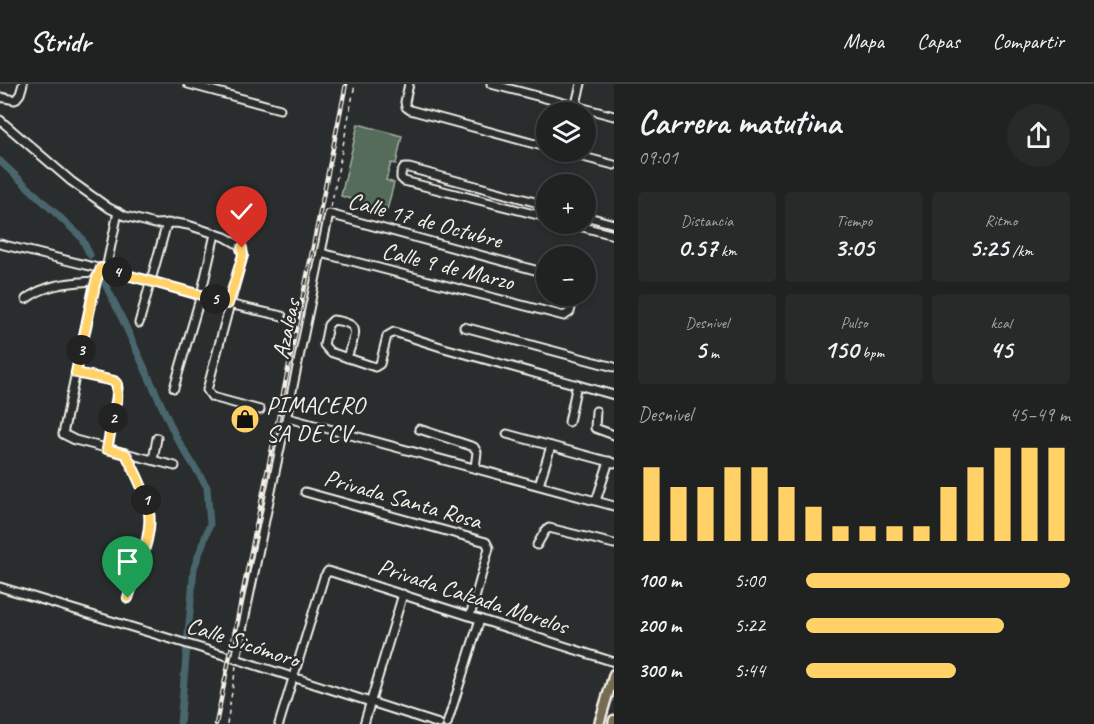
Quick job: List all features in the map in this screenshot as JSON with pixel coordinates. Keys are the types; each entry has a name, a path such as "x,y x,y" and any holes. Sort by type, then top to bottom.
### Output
{"main road":[{"path":"599,724 614,674"}],"street":[{"path":"0,97 13,100 17,98 23,84"},
{"path":"188,84 280,109"},
{"path":"409,84 405,106 410,110 536,144"},
{"path":"491,84 551,102"},
{"path":"577,102 581,84"},
{"path":"596,113 614,116"},
{"path":"0,120 72,181 118,213 143,222 188,225 234,241 242,248 243,255 207,386 208,394 212,397 260,410"},
{"path":"596,160 614,165"},
{"path":"536,202 409,168 403,168 401,173 404,181 536,214"},
{"path":"518,209 521,198"},
{"path":"118,213 103,269 96,281 63,434 68,438 107,449 175,465"},
{"name":"Azaleas","path":"237,659 329,214"},
{"name":"Calle 17 de Octubre","path":"329,214 536,270"},
{"path":"596,219 614,224"},
{"path":"139,323 167,223"},
{"path":"596,230 614,235"},
{"path":"174,388 201,295 215,234"},
{"path":"0,244 282,316"},
{"name":"Calle 9 de Marzo","path":"321,253 564,316 570,312 572,306"},
{"path":"26,299 45,288 61,283 96,281"},
{"path":"347,358 355,332 354,327 342,321 331,321 324,345 330,352 347,358 377,367 380,364 387,336 394,332 614,395"},
{"path":"464,327 614,368"},
{"path":"76,373 114,381 118,388 107,449"},
{"path":"569,422 577,384"},
{"path":"596,411 595,428 614,435"},
{"path":"288,418 614,506"},
{"path":"419,429 474,447 477,452 475,468"},
{"path":"507,434 611,462 596,501"},
{"path":"153,460 157,438"},
{"path":"539,486 551,446"},
{"path":"126,454 144,494 150,518 146,542 128,598"},
{"name":"Privada Santa Rosa","path":"305,492 486,542 489,548 470,616"},
{"path":"537,545 549,528 614,544"},
{"name":"Privada Calzada Morelos","path":"294,679 324,577 326,572 331,571 614,662"},
{"name":"Calle Sicómoro","path":"0,587 237,659 439,724"},
{"path":"364,724 403,594"},
{"path":"447,724 480,619"},
{"path":"279,724 294,679"}],"path":[{"path":"329,214 355,84"},
{"path":"227,724 237,659"}],"green space":[{"path":"358,124 402,136 396,164 391,163 386,180 394,183 387,210 341,196"}],"waterway":[{"path":"0,161 81,237 90,255"},
{"path":"102,278 176,437 207,487 210,524 194,568 180,724"}],"railway":[{"path":"216,724 346,84"}],"place":[{"name":"PIMACERO SA DE CV","path":"245,419"}],"route":[{"path":"128,598 146,542 150,518 148,504 126,454 107,449 117,399 117,384 114,381 76,373 96,281 101,268 228,304 243,255 242,248"}]}
